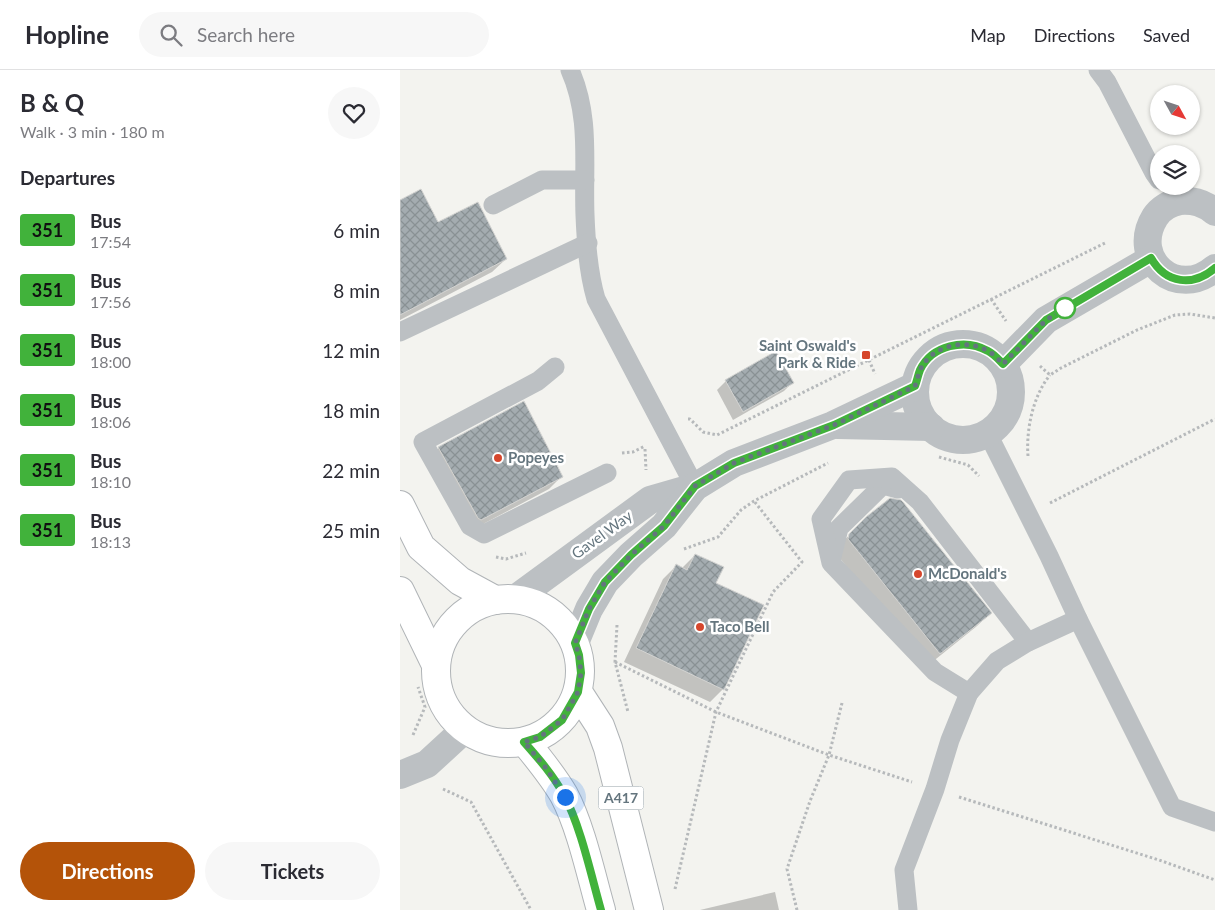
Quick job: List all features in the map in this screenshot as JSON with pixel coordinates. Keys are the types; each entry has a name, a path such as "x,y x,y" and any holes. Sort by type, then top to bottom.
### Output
{"main road":[{"path":"400,505 421,547 460,581 505,599 530,602 554,615 575,643 579,655 581,673 578,692 562,720 540,737 524,742 501,744 475,736 464,730 446,711 436,686 435,664 442,641 458,618 472,607 505,599"},
{"path":"400,591 435,664"},
{"name":"A417","path":"578,692 600,726 608,748 649,910"},
{"path":"524,742 546,768 565,797 575,819 601,910"}],"street":[{"path":"1168,195 1149,226 1146,240 1151,258 1156,266 1166,275 1180,280 1194,280 1212,275"},
{"path":"1172,195 1202,203 1215,212"},
{"path":"1012,355 990,352 975,345 958,344 942,349 932,356 921,369 915,386 916,403 925,421 937,433 953,439 972,440 988,434 999,425 1008,411 1012,395 1010,378 1012,355 1046,320 1151,258"},
{"path":"575,643 589,609 605,582 631,555 664,526 695,486 734,463 834,425 915,386"},
{"path":"834,425 931,427"},
{"name":"Gavel Way","path":"505,599 650,500 695,486"},
{"path":"400,776 427,764 464,730"}],"lane":[{"path":"570,70 576,84 583,112 586,146 585,215 590,280 596,299 695,486"},
{"path":"1098,70 1107,82 1150,165"},
{"path":"493,205 542,180 586,180"},
{"path":"400,332 588,243"},
{"path":"555,367 538,381 424,442 470,526 484,534 607,473"},
{"path":"988,434 1172,807 1215,822"},
{"path":"968,693 935,672 831,563 821,519 848,480 892,477 920,502 1028,642"},
{"path":"831,563 839,528 882,485 907,491"},
{"path":"908,910 904,870 935,789 950,740 968,693 997,661 1028,642 1078,619"}],"path":[{"path":"645,476 645,446 690,419 703,432 717,435 1104,243"},
{"path":"991,299 1012,355 1050,375"},
{"path":"1028,458 1027,441 1038,392 1050,375 1157,321 1175,315 1190,314 1215,318"},
{"path":"1027,514 1215,419"},
{"path":"672,881 674,891 716,712 773,592 802,562 754,501"},
{"path":"620,617 616,626 614,662 630,719"},
{"path":"417,683 425,707 412,738 440,787 471,802 531,910"},
{"path":"797,910 786,869 810,801 829,755 842,703"}],"building":[{"path":"421,189 438,222 478,202 507,259 400,315 400,200"},
{"path":"776,351 794,383 743,412 725,380"},
{"name":"Popeyes","path":"524,401 563,477 481,520 478,518 438,447"},
{"name":"McDonald's","path":"890,498 903,502 992,613 940,654 848,539 849,534 866,517"},
{"name":"Taco Bell","path":"695,554 724,567 716,583 764,605 724,690 636,648 676,564 687,570"}],"bus line":[{"name":"351","path":"601,910 575,819 565,797 546,768 524,742 540,737 562,720 578,692 581,673 579,655 575,643 589,609 605,582 631,555 664,526 695,486 734,463 834,425 915,386 921,369 932,356 942,349 958,344 975,345 990,352 1003,364 1046,320 1151,258 1156,266 1166,275 1180,280 1194,280 1207,276 1215,268"}],"place":[{"name":"Saint Oswald's Park & Ride","path":"866,355"},
{"name":"Popeyes","path":"498,458"},
{"name":"McDonald's","path":"918,574"},
{"name":"Taco Bell","path":"700,627"}],"route":[{"path":"565,797 546,768 524,742 540,737 562,720 578,692 581,673 579,655 575,643 589,609 605,582 631,555 664,526 695,486 734,463 834,425 915,386 921,369 932,356 942,349 958,344 975,345 990,352 1003,364 1046,320 1065,308"}]}
